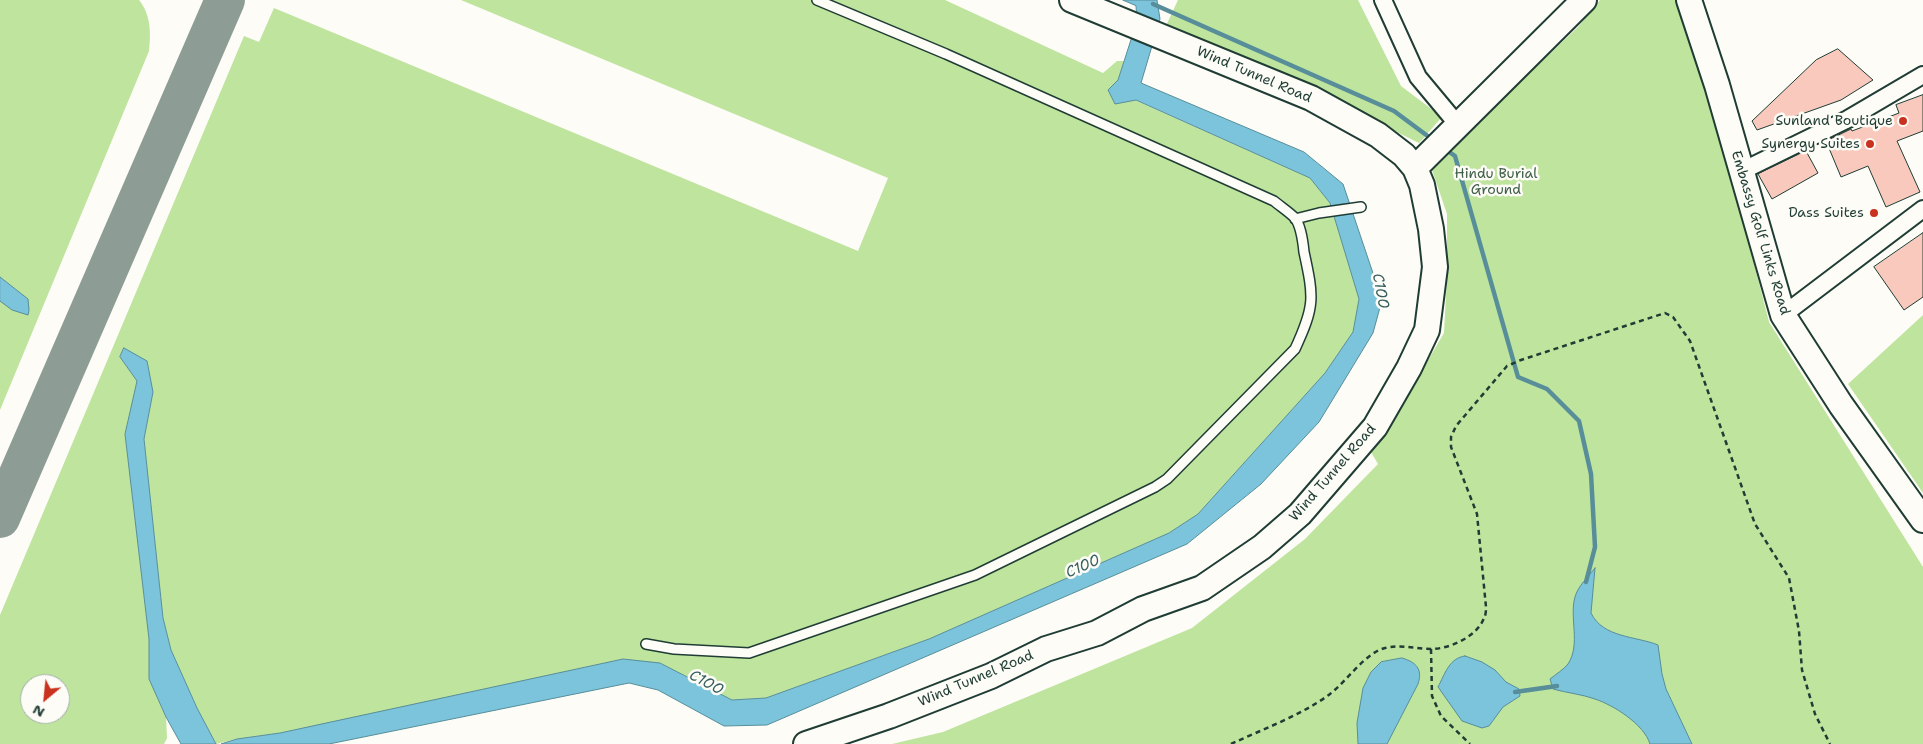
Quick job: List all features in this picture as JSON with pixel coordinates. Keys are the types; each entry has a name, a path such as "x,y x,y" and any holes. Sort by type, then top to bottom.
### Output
{"street":[{"name":"Wind Tunnel Road","path":"806,744 888,716 991,676 1046,649 1097,633 1143,609 1202,588 1262,547 1300,514 1375,427 1409,368 1427,330 1435,267 1431,229 1422,185 1415,168 1404,155 1385,140 1311,98 1072,0"},
{"path":"1383,0 1445,137"},
{"name":"Embassy Golf Links Road","path":"1689,0 1742,171 1783,315 1841,405 1923,520"},
{"path":"1415,168 1578,2"},
{"path":"1742,171 1848,119 1923,75"},
{"path":"1783,315 1923,209"}],"lane":[{"path":"646,644 674,649 749,654 976,576 1156,487 1295,350 1307,323 1311,307 1312,290 1303,243 1296,219 1274,200 955,58 817,0"},
{"path":"1296,219 1319,213 1361,207"}],"path":[{"path":"1231,744 1294,714 1330,694 1369,657 1383,648 1401,645 1431,649 1452,645 1478,628 1484,618 1486,595 1477,514 1451,447 1451,437 1462,418 1507,366 1664,313 1673,317 1690,341 1755,524 1789,578 1799,631 1802,670 1815,714 1830,744"},
{"path":"1431,649 1432,696 1441,716 1470,744"}],"green space":[{"path":"0,0 139,0 148,18 150,38 149,51 0,410"},
{"path":"461,0 945,0 1103,73 1117,61 1124,61 1118,80 1108,90 1135,100 1310,178 1330,203 1359,299 1353,332 1325,373 1198,514 1169,533 929,639 766,698 732,700 660,663 216,744 197,708 171,650 163,618 144,439 153,392 120,357 137,381 125,434 149,639 149,679 166,717 167,738 164,744 0,744 0,615 244,36 259,42 274,8 858,251 888,178"},
{"path":"1178,0 1358,0 1401,86 1442,117 1419,143 1240,55 1165,28"},
{"name":"Hindu Burial Ground","path":"1600,0 1677,0 1726,154 1769,322 1923,567 1923,744 892,744 943,732 1192,628 1305,539 1378,464 1368,447 1391,423 1444,333 1447,276 1447,214 1431,167 1578,27"},
{"path":"1923,315 1923,493 1848,384"}],"water":[{"path":"1123,0 1157,0 1160,19 1141,83 1304,152 1343,184 1382,300 1373,333 1319,422 1261,484 1187,544 767,725 724,726 658,690 629,683 329,744 221,744 237,739 280,733 623,659 660,663 732,700 766,698 929,639 1169,533 1198,514 1325,373 1353,332 1359,299 1330,203 1310,178 1136,100 1115,104 1108,90 1118,80 1137,21 1136,6"},
{"path":"0,277 28,299 28,315 12,310 0,301"},
{"path":"124,348 147,361 153,392 144,439 163,618 171,650 197,708 216,744 181,744 166,717 149,679 149,639 125,434 137,381 120,357"},
{"path":"1595,568 1591,613 1596,621 1612,632 1658,645 1666,689 1692,744 1650,744 1647,737 1635,723 1610,706 1590,697 1553,689 1550,679 1568,664 1574,648 1573,614 1576,593"},
{"path":"1465,656 1482,662 1495,670 1506,682 1519,689 1520,696 1503,707 1489,726 1482,728 1462,721 1438,687 1451,663"},
{"path":"1402,658 1415,664 1419,670 1418,684 1387,744 1358,744 1357,723 1363,688 1371,672 1381,662"}],"building":[{"path":"1838,49 1873,80 1841,100 1757,130 1752,121 1816,60"},
{"path":"1923,95 1923,131 1897,141 1920,192 1886,207 1868,166 1841,177 1826,141 1851,129 1852,131 1899,113 1896,105"},
{"path":"1806,151 1818,173 1772,199 1758,174"},
{"path":"1923,233 1923,297 1904,310 1874,267"}],"waterway":[{"path":"1153,4 1394,111 1433,140"},
{"path":"1445,149 1455,156 1518,377 1547,389 1579,421 1591,474 1595,547 1586,582"},
{"path":"1515,692 1557,686"}],"taxiway":[{"path":"0,518 225,0"}],"place":[{"name":"Sunland Boutique","path":"1903,121"},
{"name":"Synergy Suites","path":"1870,144"},
{"name":"Dass Suites","path":"1874,213"}],"water label":[{"name":"C100","path":"1380,291"},
{"name":"C100","path":"1083,567"},
{"name":"C100","path":"706,683"}]}
